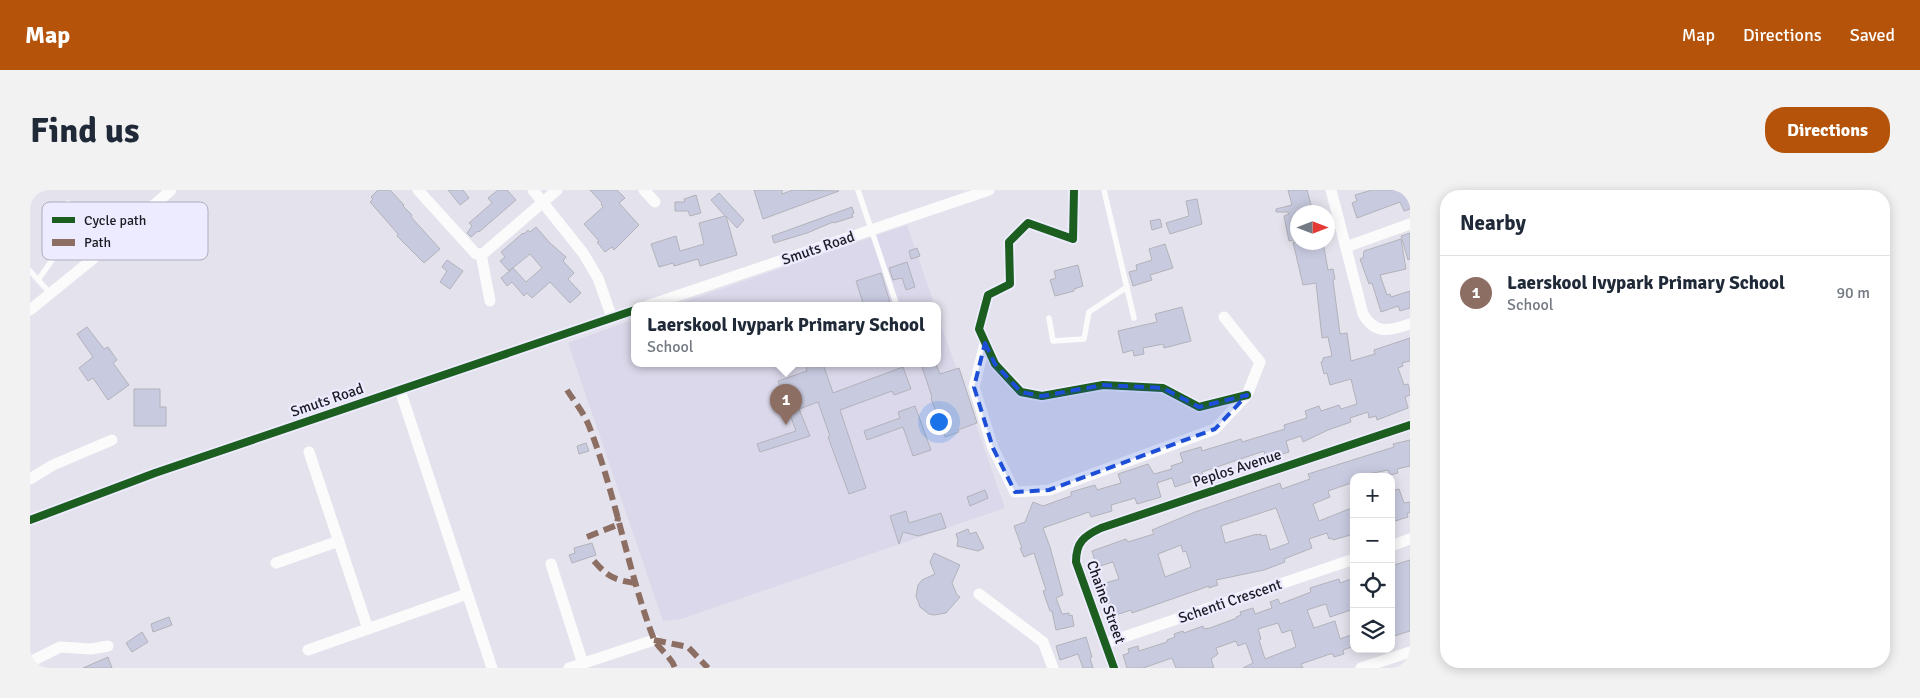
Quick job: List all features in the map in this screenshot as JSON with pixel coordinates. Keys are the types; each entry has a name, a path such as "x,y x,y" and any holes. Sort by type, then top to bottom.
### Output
{"street":[{"path":"157,202 171,190"},
{"path":"418,190 476,254 484,253 557,190"},
{"path":"533,190 583,253 598,278 612,318"},
{"path":"644,190 655,202"},
{"name":"Smuts Road","path":"659,302 989,190"},
{"path":"1074,190 1073,239 1028,223 1010,242 1010,284 988,295 979,329 995,364 1021,392 1042,396 1103,385 1163,388 1199,407 1247,395"},
{"path":"1331,190 1363,314 1372,326 1390,330 1410,324"},
{"path":"1346,247 1410,224"},
{"path":"481,254 490,301"},
{"path":"30,310 90,260"},
{"name":"Smuts Road","path":"30,520 155,473 631,311"},
{"path":"985,342 974,387 994,448 1015,492 1049,490 1215,429 1247,395 1260,362 1224,317"},
{"path":"400,390 492,668"},
{"name":"Peplos Avenue","path":"1078,545 1087,534 1101,528 1410,425"},
{"path":"30,479 53,465 112,440"},
{"path":"308,452 368,629"},
{"path":"1395,545 1410,540"},
{"path":"276,563 339,541"},
{"name":"Chaine Street","path":"1078,545 1076,562 1114,668"},
{"name":"Schenti Crescent","path":"1106,643 1350,560"},
{"path":"551,564 583,664"},
{"path":"308,650 468,594"},
{"path":"978,594 1043,642 1052,668"},
{"path":"569,668 654,640"},
{"path":"30,662 60,647 91,649 108,646"},
{"path":"1361,668 1410,652"}],"lane":[{"path":"858,190 896,302"},
{"path":"1104,190 1134,318"},
{"path":"38,280 52,260"},
{"path":"30,271 50,293"},
{"path":"1049,318 1053,341 1084,339 1089,312 1127,287"}],"highlighted area":[{"path":"985,343 995,364 1021,392 1042,396 1103,385 1163,388 1199,407 1247,395 1215,429 1049,490 1015,492 993,448 974,387"}],"shaded area":[{"path":"907,225 934,302 684,302"},
{"path":"631,320 631,367 941,367 941,324 1005,508 681,619 663,621 568,343"}],"building":[{"path":"378,190 390,190 440,249 424,263 397,236 398,234 370,202 373,199 371,197"},
{"path":"448,190 463,190 469,198 460,205"},
{"path":"498,190 507,190 516,200 471,237 467,233 472,226 469,223 492,203 488,198"},
{"path":"590,190 617,190 625,198 619,203 639,225 614,250 612,247 605,252 597,242 599,241 584,224 603,207 602,203"},
{"path":"754,190 782,190 782,194 793,190 839,191 763,219"},
{"path":"1288,190 1307,190 1311,205 1292,205"},
{"path":"1372,190 1410,190 1410,209 1404,211 1400,202 1357,218 1352,203 1357,201 1355,195"},
{"path":"719,193 744,220 737,228 726,216 737,255 700,266 698,259 674,266 673,263 659,267 651,244 676,236 680,251 704,244 699,223 725,216 711,200"},
{"path":"696,195 701,213 690,216 688,211 675,211 675,202 685,202 684,199"},
{"path":"1197,199 1202,224 1170,234 1166,223 1189,216 1186,201"},
{"path":"1290,206 1290,241 1284,216 1289,214 1288,212 1276,212 1276,209"},
{"path":"852,207 853,217 833,222 807,233 774,243 772,236"},
{"path":"1160,219 1162,227 1152,230 1150,221"},
{"path":"536,227 566,257 563,261 574,273 568,279 581,293 570,303 550,282 532,298 527,293 524,296 512,282 507,286 501,278 513,268 526,282 542,268 530,254 509,271 500,261 505,257 501,252 523,233 528,230 530,232"},
{"path":"1410,233 1410,259 1408,260 1401,236"},
{"path":"1401,239 1406,269 1380,275 1387,295 1390,294 1391,297 1410,291 1410,308 1400,311 1398,306 1381,312 1372,283 1369,284 1360,259 1363,258 1364,251"},
{"path":"1165,244 1173,268 1150,275 1152,280 1133,286 1129,272 1137,270 1136,265 1152,260 1149,249"},
{"path":"917,248 920,256 911,259 909,251"},
{"path":"1295,250 1324,250 1328,270 1333,269 1335,279 1333,280 1340,334 1347,333 1351,361 1375,354 1374,350 1410,338 1410,361 1402,363 1403,366 1398,368 1404,385 1408,384 1410,391 1410,395 1405,397 1408,408 1377,420 1376,416 1369,418 1368,412 1350,418 1351,422 1303,442 1301,436 1286,441 1289,452 1266,459 1264,451 1202,472 1204,477 1175,487 1172,478 1157,483 1161,497 1137,504 1135,498 1111,505 1112,511 1091,517 1089,512 1043,528 1063,595 1056,598 1062,614 1069,613 1069,616 1072,615 1074,626 1056,630 1052,611 1050,611 1043,591 1046,590 1034,553 1024,557 1014,526 1025,522 1033,502 1043,506 1071,496 1071,492 1095,485 1097,490 1121,483 1118,474 1148,464 1154,474 1172,469 1171,466 1183,462 1180,453 1201,447 1202,451 1241,439 1242,442 1285,429 1284,425 1307,418 1305,411 1319,406 1321,411 1339,405 1341,409 1357,404 1351,379 1330,385 1327,373 1324,374 1321,362 1323,358 1332,356 1328,337 1322,338 1316,283 1303,285"},
{"path":"447,260 463,271 450,289 440,282 447,271 442,267"},
{"path":"907,262 915,287 906,290 902,278 893,280 889,268"},
{"path":"1078,265 1083,286 1074,289 1074,291 1055,296 1050,280 1056,278 1054,271"},
{"path":"881,273 890,302 863,302 856,281"},
{"path":"1182,307 1191,341 1164,348 1163,344 1143,348 1144,354 1134,356 1133,350 1123,353 1118,331 1157,322 1155,314"},
{"path":"87,327 104,349 108,347 117,360 113,363 129,385 108,400 93,378 88,381 79,368 93,357 77,334"},
{"path":"806,367 824,367 833,393 903,367 911,389 894,395 892,391 840,410 866,488 849,494 828,437 830,436 818,402 799,409 810,436 760,452 757,444 796,431 778,381 807,371"},
{"path":"922,367 937,367 940,374 959,368 977,423 945,437"},
{"path":"134,389 160,389 160,407 166,407 166,426 134,426"},
{"path":"915,406 931,450 913,456 903,427 867,440 864,431 900,418 898,412"},
{"path":"1410,440 1410,466 1397,469 1398,473 1395,474 1389,473 1388,470 1373,473 1350,473 1350,483 1328,491 1330,497 1313,504 1319,521 1350,509 1350,535 1333,540 1332,538 1329,539 1327,533 1309,539 1312,548 1284,559 1285,562 1264,570 1216,580 1218,585 1209,588 1209,586 1132,613 1131,610 1113,616 1102,584 1119,579 1113,562 1097,567 1092,551 1126,539 1128,542 1154,534 1152,530 1195,512 1280,483 1282,489 1310,479 1308,474 1394,447 1393,444","holes":["1276,508 1289,543 1270,550 1266,535 1261,536 1261,534 1225,543 1221,526","1181,545 1183,552 1186,551 1191,567 1165,577 1158,554"]},
{"path":"586,443 589,451 579,454 577,446"},
{"path":"1399,489 1404,503 1410,502 1410,513 1407,513 1408,517 1395,521 1395,518 1395,490"},
{"path":"985,490 988,498 970,506 967,497"},
{"path":"906,511 909,523 941,513 946,528 918,536 903,532 899,544 890,516"},
{"path":"968,529 970,534 976,532 984,548 978,551 957,546 956,534"},
{"path":"592,543 596,555 572,563 569,555 575,553 574,548"},
{"path":"934,553 960,565 952,583 957,595 960,597 946,613 934,615 929,614 920,607 916,596 918,585 922,580 935,574 930,562"},
{"path":"1410,560 1410,631 1395,636 1395,608 1395,565"},
{"path":"1339,579 1340,583 1350,579 1350,610 1330,617 1326,604 1307,610 1314,628 1335,621 1340,639 1350,635 1350,647 1343,650 1344,654 1334,657 1333,654 1330,654 1301,664 1303,668 1243,668 1253,663 1246,643 1238,646 1236,641 1216,648 1218,654 1211,659 1214,668 1176,668 1172,658 1143,668 1127,668 1123,655 1129,653 1128,649 1138,646 1139,651 1167,642 1167,640 1175,637 1174,634 1183,631 1184,633 1203,626 1204,629 1210,628 1237,618 1241,615 1240,612 1253,608 1255,614 1272,608 1270,602 1278,599 1280,604 1311,592 1310,588","holes":["1278,623 1282,633 1291,630 1296,647 1265,659 1259,640 1261,639 1258,629"]},
{"path":"169,617 172,625 153,632 151,624"},
{"path":"142,632 148,642 132,652 126,643"},
{"path":"1086,637 1093,668 1083,668 1078,654 1060,660 1056,646"},
{"path":"108,657 112,668 83,668"}],"marked path":[{"path":"567,390 587,421 598,452 653,637 675,668"},
{"path":"587,537 617,525 618,517"},
{"path":"594,561 612,577 635,583"},
{"path":"654,640 688,647 708,668"}],"cycle path":[{"path":"1074,190 1073,239 1028,223 1009,242 1010,284 988,295 979,329 995,364 1021,392 1042,396 1103,385 1163,388 1199,407 1247,395"},
{"path":"30,520 155,473 631,311"},
{"path":"1114,668 1076,562 1079,545 1086,537 1101,528 1410,425"}],"place":[{"name":"Laerskool Ivypark Primary School","path":"786,425"}]}
